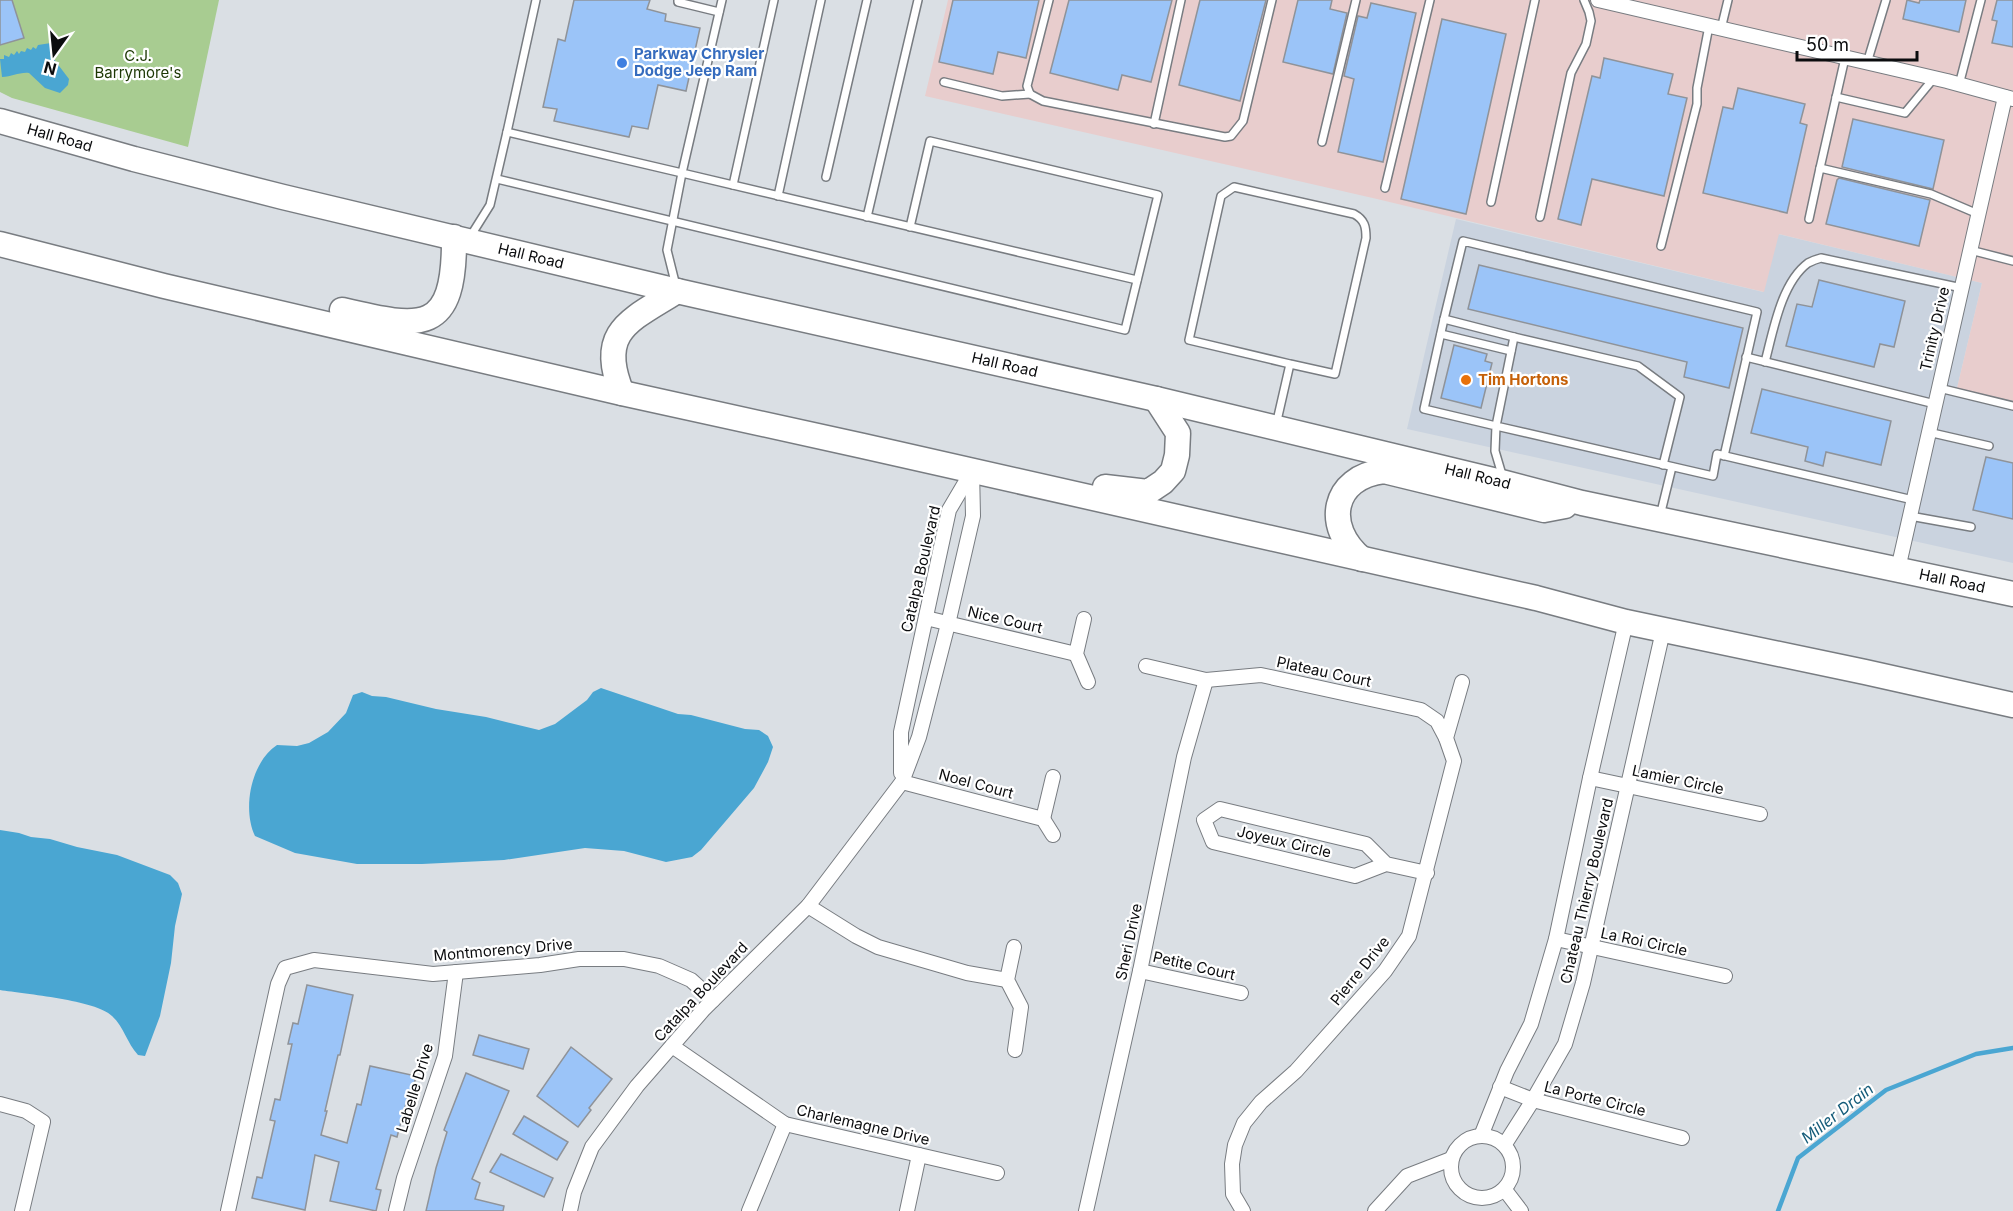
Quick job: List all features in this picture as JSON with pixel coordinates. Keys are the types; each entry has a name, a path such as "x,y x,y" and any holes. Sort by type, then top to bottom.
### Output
{"highway":[{"name":"Hall Road","path":"0,121 134,159 272,194 677,291 1156,399 1582,503 2013,594"},
{"path":"193,292 237,287 391,321 424,320 437,312 448,294 461,239"},
{"path":"0,244 622,393 1536,598 1664,631 1854,669 2013,705"},
{"path":"622,393 615,376 612,359 616,342 628,322 677,291"},
{"path":"972,470 1148,492 1163,482 1173,471 1177,455 1178,433 1156,399"},
{"path":"1362,559 1347,546 1340,533 1339,504 1345,491 1371,472 1384,471 1544,510 1582,503"}],"street":[{"path":"1598,0 1934,78 2009,98"},
{"name":"Trinity Drive","path":"1898,569 1978,214 2009,98"},
{"name":"Catalpa Boulevard","path":"902,782 901,732 949,510 972,470"},
{"name":"Catalpa Boulevard","path":"570,1211 574,1192 592,1147 637,1086 713,1000 808,906 902,782 919,737 973,516 972,470"},
{"name":"Nice Court","path":"926,618 1077,654"},
{"path":"1084,619 1077,654 1088,682"},
{"name":"Chateau Thierry Boulevard","path":"1481,1136 1500,1088 1531,1024 1556,939 1626,622"},
{"name":"Chateau Thierry Boulevard","path":"1505,1144 1564,1044 1583,983 1664,631"},
{"name":"Plateau Court","path":"1146,666 1206,680 1261,675 1421,710 1437,721 1446,738"},
{"name":"Sheri Drive","path":"1086,1211 1140,971 1184,757 1206,680"},
{"name":"Pierre Drive","path":"1243,1211 1233,1194 1232,1164 1235,1145 1244,1123 1261,1102 1296,1071 1385,971 1409,936 1454,761 1446,738 1462,682"},
{"path":"1053,777 1042,819 1053,835"},
{"name":"Lamier Circle","path":"1590,778 1760,814"},
{"name":"Noel Court","path":"902,782 1042,819"},
{"name":"Joyeux Circle","path":"1220,809 1366,844 1386,864 1355,876 1213,842 1204,820 1220,809"},
{"path":"1386,864 1426,873"},
{"path":"808,906 856,936 878,946 967,973 1006,980"},
{"name":"La Roi Circle","path":"1556,939 1725,976"},
{"path":"1014,947 1006,980 1021,1007 1015,1050"},
{"name":"Montmorency Drive","path":"228,1211 278,984 285,968 314,960 433,974 540,965 579,959 624,959 659,966 691,980 713,1000"},
{"name":"Petite Court","path":"1140,971 1241,993"},
{"name":"Labelle Drive","path":"396,1211 404,1178 445,1056 456,972"},
{"name":"Charlemagne Drive","path":"672,1046 785,1124 997,1173"},
{"name":"La Porte Circle","path":"1500,1088 1533,1100 1682,1138"},
{"path":"0,1104 26,1111 43,1122 22,1211"},
{"path":"749,1211 785,1124"},
{"path":"1474,1136 1490,1136 1505,1144 1513,1159 1513,1175 1505,1190 1490,1198 1474,1198 1459,1190 1451,1175 1451,1159 1459,1144 1474,1136"},
{"path":"907,1211 920,1155"},
{"path":"1375,1211 1407,1176 1451,1159"},
{"path":"1505,1190 1521,1211"}],"lane":[{"path":"461,239 490,205 536,0"},
{"path":"678,0 678,2 719,12"},
{"path":"677,291 666,250 722,0"},
{"path":"733,185 774,0"},
{"path":"778,196 821,0"},
{"path":"826,177 867,0"},
{"path":"867,217 918,0"},
{"path":"1030,94 1027,86 1049,0"},
{"path":"1154,123 1180,0"},
{"path":"944,82 1002,96 1030,94 1043,101 1225,137 1231,136 1243,121 1272,0"},
{"path":"1322,141 1356,0"},
{"path":"1385,188 1430,0"},
{"path":"1491,202 1535,0"},
{"path":"1540,217 1571,73 1581,55 1588,33 1589,12 1584,0"},
{"path":"1660,246 1697,104 1697,88 1715,27 1728,0"},
{"path":"1867,63 1886,0"},
{"path":"1959,85 1980,0"},
{"path":"1809,219 1845,58"},
{"path":"1836,97 1905,113 1934,78"},
{"path":"507,132 1137,280"},
{"path":"497,179 1125,330 1158,195 930,141 910,227"},
{"path":"1820,168 1931,194 1978,214"},
{"path":"1234,187 1354,214 1362,219 1365,225 1366,238 1335,374 1290,364 1189,340 1221,196 1234,187"},
{"path":"1724,456 1757,312 1463,241 1424,408 1713,477 1717,454 1724,456 1913,500"},
{"path":"1970,250 2013,261"},
{"path":"1764,362 1780,305 1795,277 1808,263 1821,258 1962,288"},
{"path":"1444,319 1638,366 1680,397 1660,519"},
{"path":"1441,334 1511,351"},
{"path":"1505,483 1495,451 1496,426 1514,337"},
{"path":"1746,357 1935,404"},
{"path":"1276,428 1290,364"},
{"path":"1939,388 2013,406"},
{"path":"1928,432 1989,446"},
{"path":"1910,516 1971,527"}],"shaded area":[{"path":"948,0 2013,0 2013,401 1957,388 1982,283 1779,234 1764,292 1377,199 925,96"},
{"path":"1456,219 1763,292 1778,234 1982,283 1957,388 2013,401 2013,563 1407,429"}],"green space":[{"name":"C.J. Barrymore's","path":"0,0 219,0 188,147 12,98 0,92"}],"water":[{"path":"51,43 56,47 53,58 69,79 68,85 60,93 45,88 29,73 2,77 0,59 4,59 4,55 9,57 11,53 14,55 17,51 19,54 21,51 25,52 27,48 36,49 38,45"},
{"path":"601,688 678,714 759,730 768,736 773,747 754,788 701,850 692,857 666,862 624,851 585,848 504,860 357,864 295,853 255,836 249,813 249,800 255,774 261,763 277,745 297,746 309,743 328,732 346,713 353,695 362,692 372,696 486,717 539,730 555,724"},
{"path":"0,830 117,855 170,875 178,883 182,894 175,926 171,963 160,1016 145,1056 138,1055 116,1020 104,1010 76,1002 0,990"}],"building":[{"path":"0,0 12,0 24,38 0,45"},
{"name":"Parkway Chrysler Dodge Jeep Ram","path":"574,0 650,0 647,9 666,14 665,21 700,28 686,91 658,85 648,129 632,126 629,137 554,121 557,109 543,107 558,39 565,41"},
{"path":"953,0 1039,0 1026,58 998,52 993,74 939,62"},
{"path":"1069,0 1172,0 1151,82 1122,75 1118,90 1050,73"},
{"path":"1200,0 1266,0 1240,101 1179,85"},
{"path":"1298,0 1332,0 1330,9 1347,13 1333,74 1283,62"},
{"path":"1907,0 1919,3 1920,0 1966,0 1959,32 1903,19"},
{"path":"1997,0 2013,0 2013,47 1992,43 1997,21 1992,20"},
{"path":"1371,3 1416,13 1383,162 1338,152 1354,79 1344,76 1358,16 1367,18"},
{"path":"1442,19 1506,34 1466,214 1401,199"},
{"path":"1604,58 1673,74 1668,94 1687,98 1664,196 1592,179 1581,225 1558,219 1592,76 1600,78"},
{"path":"1738,88 1805,104 1800,123 1807,125 1787,213 1703,193 1723,107 1733,109"},
{"path":"1853,119 1944,140 1933,189 1842,167"},
{"path":"1839,178 1930,200 1919,246 1826,224"},
{"path":"1479,265 1743,328 1729,388 1684,377 1687,362 1468,309"},
{"path":"1819,280 1905,301 1894,347 1880,344 1874,367 1786,346 1797,304 1812,307"},
{"name":"Tim Hortons","path":"1454,345 1487,354 1485,361 1492,363 1481,408 1441,398"},
{"path":"1762,389 1891,421 1881,465 1826,452 1823,466 1805,461 1808,447 1751,433"},
{"path":"1986,457 2013,463 2013,519 1973,510"},
{"path":"307,985 353,995 321,1135 347,1143 357,1104 361,1105 370,1066 416,1076 397,1137 391,1135 376,1189 381,1190 376,1211 330,1201 339,1162 315,1155 305,1210 252,1198 257,1177 262,1178 275,1121 270,1120 275,1099 280,1100 292,1044 288,1044 293,1023 298,1024"},
{"path":"479,1035 529,1049 523,1069 473,1055"},
{"path":"571,1047 612,1079 589,1108 591,1110 578,1127 537,1096"},
{"path":"466,1073 509,1091 472,1179 480,1183 475,1199 504,1206 503,1211 426,1211 447,1132 444,1130"},
{"path":"524,1116 568,1142 557,1160 513,1134"},
{"path":"501,1154 553,1178 544,1197 490,1172"}],"waterway":[{"name":"Miller Drain","path":"1778,1211 1798,1158 1886,1090 1976,1054 2013,1048"}],"place":[{"name":"Parkway Chrysler Dodge Jeep Ram","path":"622,63"},
{"name":"Tim Hortons","path":"1466,380"}]}
